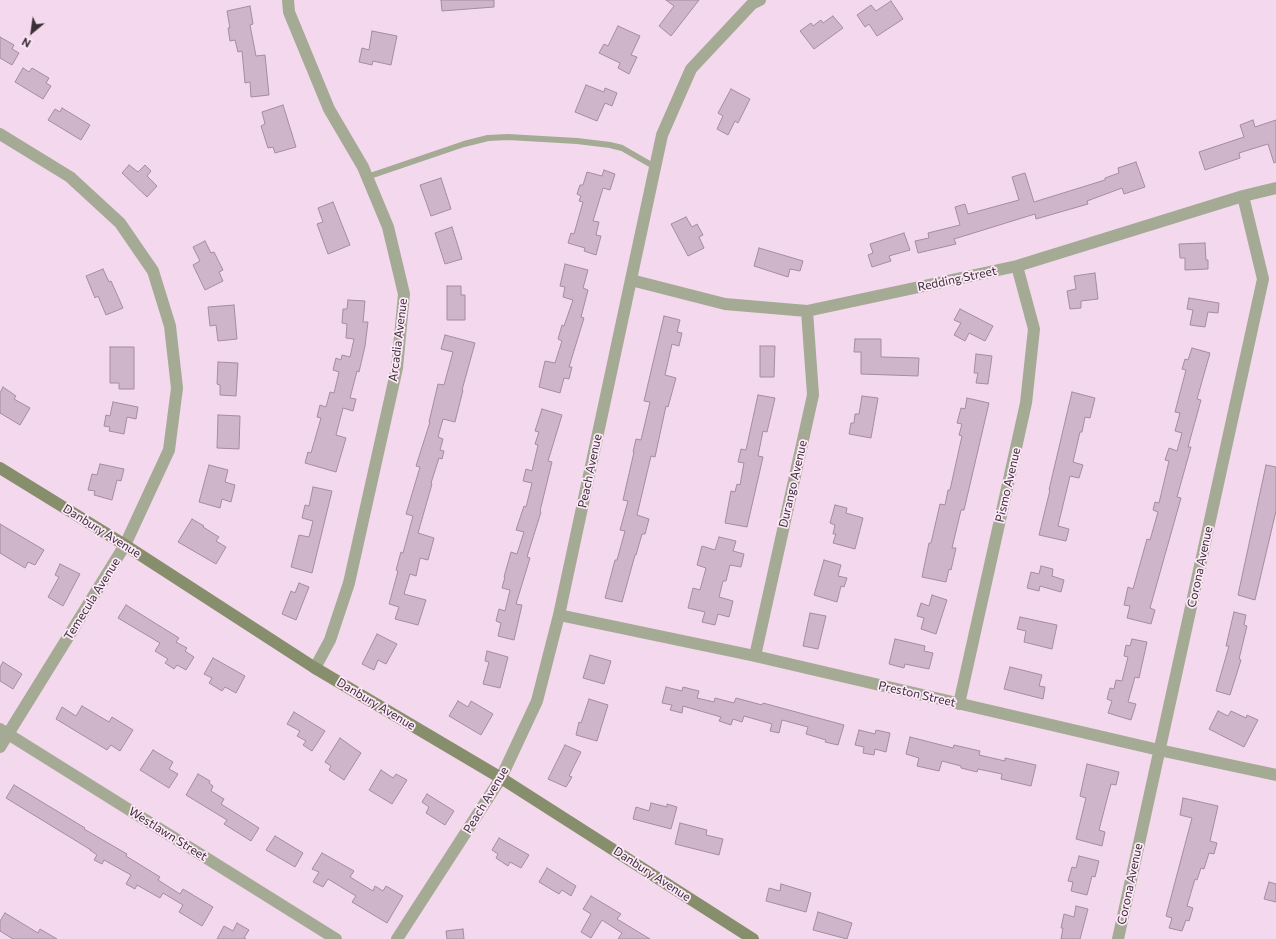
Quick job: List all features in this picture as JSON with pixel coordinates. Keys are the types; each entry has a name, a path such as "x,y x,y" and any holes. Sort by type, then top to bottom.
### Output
{"street":[{"name":"Arcadia Avenue","path":"288,0 289,12 329,109 367,177 388,227 404,294 397,368 349,583 330,640 315,668"},
{"name":"Peach Avenue","path":"397,939 501,778 537,701 559,615 662,134 691,70 752,4 760,0"},
{"name":"Temecula Avenue","path":"0,134 70,177 120,223 153,271 170,326 177,388 169,450 125,545 4,732 0,747"},
{"name":"Redding Street","path":"631,280 725,304 807,311 1016,266 1243,196 1276,188"},
{"name":"Corona Avenue","path":"1118,939 1263,279 1243,196"},
{"name":"Pismo Avenue","path":"959,704 1026,403 1034,329 1016,266"},
{"name":"Durango Avenue","path":"755,656 814,395 807,311"},
{"name":"Danbury Avenue","path":"0,468 125,545 315,668 501,778 753,939"},
{"name":"Preston Street","path":"559,615 755,656 1159,750 1276,775"},
{"name":"Westlawn Street","path":"4,732 336,939"}],"lane":[{"path":"367,177 464,144 488,138 508,137 577,141 610,145 622,148 655,167"}],"building":[{"path":"441,0 494,0 494,7 442,11"},
{"path":"666,0 699,0 671,36 659,26 674,6"},
{"path":"891,1 903,19 877,36 869,24 865,27 857,15 871,5 876,11"},
{"path":"250,6 253,24 250,25 256,56 265,55 269,95 251,97 250,82 245,83 242,51 238,52 235,40 230,41 228,28 230,28 227,11"},
{"path":"833,16 843,28 814,49 800,31 811,23 813,26 821,20 823,23"},
{"path":"618,26 640,36 631,55 637,57 629,74 618,68 620,63 599,53 604,44 608,46"},
{"path":"372,31 397,36 391,65 373,61 372,65 359,62 362,48 369,50"},
{"path":"0,37 14,45 12,49 19,53 12,65 0,58"},
{"path":"23,68 29,72 32,68 49,78 46,83 51,86 43,99 15,82"},
{"path":"586,85 604,92 605,88 617,93 612,106 605,103 597,121 575,112"},
{"path":"731,89 750,99 738,123 735,121 728,135 717,129 723,116 718,113"},
{"path":"283,105 296,147 275,153 273,147 268,148 261,126 265,124 262,112"},
{"path":"62,108 90,125 81,140 48,120 55,109 60,112"},
{"path":"1253,120 1255,127 1276,120 1276,162 1274,163 1268,144 1239,153 1240,158 1205,170 1199,152 1244,137 1240,125"},
{"path":"1136,162 1145,187 1124,194 1122,188 1087,201 1088,204 1036,219 1035,214 954,239 956,244 918,253 915,241 929,238 928,233 960,225 955,207 965,204 968,214 1019,200 1012,177 1025,173 1034,202 1105,180 1105,178 1119,173 1118,168"},
{"path":"129,165 138,172 145,165 151,171 147,176 157,186 147,197 122,173"},
{"path":"604,170 615,174 610,190 603,188 593,221 599,222 596,235 601,236 596,255 584,251 585,248 568,243 571,233 574,234 583,202 579,201 581,196 577,194 580,185 583,185 587,172 602,176"},
{"path":"441,178 451,209 431,216 420,185"},
{"path":"333,202 350,245 328,254 317,224 323,222 318,208"},
{"path":"686,217 692,227 697,224 703,235 699,237 704,248 688,256 671,224"},
{"path":"452,227 462,259 445,264 435,233"},
{"path":"904,233 910,250 889,256 891,261 872,267 868,255 873,253 870,244"},
{"path":"205,241 211,253 214,252 223,270 219,272 223,281 205,290 193,265 200,261 193,247"},
{"path":"1205,243 1208,269 1185,270 1185,258 1180,258 1179,244"},
{"path":"759,248 803,261 800,271 790,269 788,277 754,266"},
{"path":"565,264 588,270 583,288 588,290 581,317 584,318 569,367 572,367 569,379 564,378 560,393 539,387 545,361 555,363 562,341 558,339 562,325 564,326 573,300 563,297 565,287 560,286"},
{"path":"103,269 109,282 111,281 123,308 106,315 98,296 95,298 86,276"},
{"path":"1095,273 1098,299 1081,301 1081,308 1070,309 1067,291 1076,289 1074,276"},
{"path":"447,286 461,286 461,295 465,295 465,320 447,320"},
{"path":"1189,298 1219,303 1218,313 1208,312 1205,327 1190,325 1193,310 1187,309"},
{"path":"348,300 365,301 363,322 368,322 365,346 359,372 357,371 350,398 356,399 353,411 343,408 336,435 346,438 336,472 305,463 308,452 311,453 321,418 317,417 320,405 326,407 330,392 334,393 339,372 333,370 336,358 341,360 342,355 350,357 354,339 346,338 347,324 342,323 343,309 347,309"},
{"path":"234,305 237,339 218,341 216,325 210,326 208,307"},
{"path":"960,309 993,326 985,341 969,333 965,341 954,335 961,323 954,320"},
{"path":"664,316 680,320 677,332 682,333 679,346 672,344 665,375 676,378 668,407 666,406 655,457 651,456 637,515 649,519 645,534 642,534 635,555 622,602 605,598 615,560 617,560 625,531 620,530 628,501 623,500 636,439 641,440 650,402 644,401"},
{"path":"445,335 475,343 455,422 443,419 438,437 443,439 440,450 444,451 442,459 439,458 431,483 432,484 418,533 434,538 428,560 420,558 416,576 410,574 404,594 426,600 418,625 395,619 399,607 389,604 398,571 396,570 401,552 403,553 413,516 406,514 420,467 416,466 430,422 438,384 444,385 453,352 441,349"},
{"path":"855,339 881,339 881,357 919,358 918,376 861,374 861,352 854,352"},
{"path":"760,346 775,346 774,377 760,377"},
{"path":"110,347 134,347 134,389 119,389 119,383 110,383"},
{"path":"1192,348 1210,353 1197,399 1201,400 1188,447 1191,447 1177,497 1181,498 1150,608 1155,610 1151,624 1127,618 1130,606 1124,605 1128,587 1133,589 1147,539 1150,540 1158,512 1153,510 1155,502 1159,503 1169,461 1165,460 1169,448 1177,451 1182,433 1175,431 1180,413 1175,412 1186,370 1182,369 1185,359 1188,360"},
{"path":"976,354 992,356 988,384 976,383 978,373 974,373"},
{"path":"218,362 238,363 236,396 220,395 220,385 217,384"},
{"path":"3,387 16,396 14,399 30,408 20,425 0,413 0,393"},
{"path":"1072,392 1095,398 1090,418 1085,417 1073,462 1083,465 1079,478 1070,476 1058,526 1069,529 1066,541 1039,535"},
{"path":"758,395 775,398 767,432 763,431 758,456 763,457 747,527 725,523 731,491 735,492 737,484 740,485 744,463 738,462 741,449 746,450"},
{"path":"862,396 878,398 871,438 849,434 851,423 854,423 855,414 859,414"},
{"path":"967,398 989,403 964,510 961,510 952,548 956,548 951,570 949,569 946,582 922,577 929,543 931,543 940,504 945,505 948,490 950,490 962,436 959,435 962,424 957,423 961,408 965,409"},
{"path":"113,402 138,407 136,419 127,417 124,434 109,431 110,427 104,426 106,415 110,416"},
{"path":"542,409 562,415 548,461 552,462 541,512 527,557 530,558 516,604 522,605 514,640 498,636 501,623 496,621 499,609 505,611 510,590 502,588 511,552 517,554 524,532 516,530 524,506 526,507 532,483 523,481 526,469 532,471 538,445 535,444 539,432 535,431"},
{"path":"218,415 240,416 239,449 217,448"},
{"path":"100,464 124,469 121,481 117,480 112,500 94,495 95,491 88,490 92,474 97,475"},
{"path":"209,465 228,470 225,482 235,485 231,502 222,499 220,508 199,502"},
{"path":"1266,465 1276,467 1276,511 1255,600 1238,595"},
{"path":"313,487 332,491 312,573 291,567 299,535 309,537 313,521 302,518 305,505 309,506"},
{"path":"835,505 847,508 846,513 863,518 855,549 833,543 836,534 833,534 835,525 830,523"},
{"path":"192,519 219,537 216,541 226,547 216,564 178,542"},
{"path":"0,524 44,550 35,565 28,562 25,568 0,553"},
{"path":"719,537 736,541 733,551 744,554 741,567 730,565 726,581 723,581 719,597 733,601 729,617 718,614 715,625 702,622 705,612 688,608 693,588 700,590 706,568 697,565 702,546 715,550"},
{"path":"824,560 841,565 838,576 847,578 844,587 841,586 837,602 814,595"},
{"path":"60,564 80,574 63,606 48,597 59,577 55,575"},
{"path":"1041,566 1053,569 1052,576 1064,580 1061,592 1040,586 1039,591 1027,588 1031,572 1039,574"},
{"path":"299,583 309,587 296,620 282,614 291,591 295,593"},
{"path":"932,595 947,600 936,634 921,629 924,618 917,616 921,603 929,606"},
{"path":"126,605 179,638 176,642 187,648 185,651 194,657 186,670 177,665 174,669 165,663 168,659 155,651 160,643 118,618"},
{"path":"1234,612 1246,615 1244,625 1247,626 1239,659 1241,660 1230,695 1216,691 1229,646 1226,646"},
{"path":"810,613 826,616 818,649 803,646"},
{"path":"1020,617 1057,625 1052,649 1024,642 1026,631 1017,629"},
{"path":"377,634 397,644 386,664 378,660 374,670 362,664"},
{"path":"895,639 925,646 924,651 933,653 929,669 905,664 904,668 889,664"},
{"path":"1132,639 1147,642 1139,678 1135,677 1128,702 1136,704 1131,720 1108,713 1112,701 1107,699 1110,688 1114,689 1116,680 1122,681 1128,657 1124,656 1126,645 1130,646"},
{"path":"487,651 508,657 500,688 483,684 489,662 485,661"},
{"path":"590,655 611,661 604,684 583,678"},
{"path":"213,658 245,676 236,693 225,687 222,691 209,683 212,678 204,674"},
{"path":"3,662 22,674 13,689 0,681 0,667"},
{"path":"1010,667 1042,675 1039,686 1045,687 1043,699 1004,689"},
{"path":"666,687 682,691 683,687 699,691 697,698 714,702 715,698 734,703 736,698 762,705 763,703 844,725 838,745 825,742 826,740 806,734 808,727 782,720 779,733 770,731 772,724 744,716 742,722 733,719 731,725 719,721 721,717 683,706 682,713 670,710 672,705 662,703"},
{"path":"589,699 608,705 597,741 576,735 579,722 581,723"},
{"path":"458,701 468,707 471,701 493,714 481,735 449,716"},
{"path":"82,706 109,722 112,717 133,730 120,751 111,745 107,750 56,719 62,707 76,716"},
{"path":"1218,711 1228,716 1231,711 1246,718 1247,715 1258,720 1244,747 1209,729"},
{"path":"294,712 325,731 312,751 303,745 306,741 297,736 300,731 287,724"},
{"path":"859,730 875,734 876,730 890,733 886,752 875,749 874,755 863,753 864,747 855,745"},
{"path":"910,737 953,748 954,745 980,751 979,755 1005,761 1005,758 1036,765 1031,786 1001,779 1002,774 978,769 977,772 942,761 939,771 917,766 919,758 906,754"},
{"path":"340,738 361,753 344,780 329,770 331,766 325,762"},
{"path":"565,745 581,752 569,776 572,777 566,787 548,779"},
{"path":"153,750 173,762 169,769 178,774 169,788 140,770"},
{"path":"1087,764 1119,772 1116,785 1111,784 1099,830 1105,832 1102,846 1076,839 1086,798 1080,796"},
{"path":"381,770 393,778 396,774 407,780 392,804 369,790"},
{"path":"198,774 210,781 209,783 213,786 211,791 224,799 221,804 259,828 251,841 224,824 227,820 186,795"},
{"path":"14,785 127,854 126,856 160,877 158,880 180,894 183,889 213,907 202,926 179,912 183,905 163,893 160,898 137,885 135,889 126,884 131,875 104,860 102,864 94,860 97,855 91,850 6,798"},
{"path":"427,794 454,811 445,825 426,813 429,807 422,802"},
{"path":"1183,798 1218,806 1210,841 1217,843 1214,854 1209,853 1204,869 1201,868 1197,880 1195,879 1187,906 1193,908 1189,921 1186,920 1182,931 1169,928 1172,918 1166,916 1192,818 1180,815"},
{"path":"651,803 667,807 667,804 677,807 671,829 633,819 636,807 649,811"},
{"path":"680,823 707,830 706,835 723,839 719,855 675,844"},
{"path":"275,836 303,853 295,867 266,850"},
{"path":"499,838 529,855 521,868 510,862 508,866 496,858 498,854 492,850"},
{"path":"322,853 354,871 350,877 373,891 375,886 383,891 386,886 403,896 387,923 352,902 356,896 328,879 323,887 313,882 319,872 312,869"},
{"path":"1079,856 1099,861 1095,877 1092,876 1087,895 1071,891 1073,882 1068,881 1072,867 1076,868"},
{"path":"547,868 576,886 571,896 562,890 559,894 539,882"},
{"path":"1269,882 1276,884 1276,902 1264,899"},
{"path":"781,884 811,893 806,912 766,901 769,888 780,891"},
{"path":"591,896 621,914 617,919 650,939 618,939 622,933 602,920 591,938 581,932 591,914 583,909"},
{"path":"1076,906 1088,909 1080,939 1061,939 1063,928 1061,928 1064,914 1074,917"},
{"path":"818,912 852,923 847,939 813,930"},
{"path":"5,913 38,933 40,929 57,939 13,939 0,931 0,921"},
{"path":"237,923 249,930 244,938 246,939 217,939 224,926 233,931"},
{"path":"463,929 464,939 447,939 446,931"}]}
